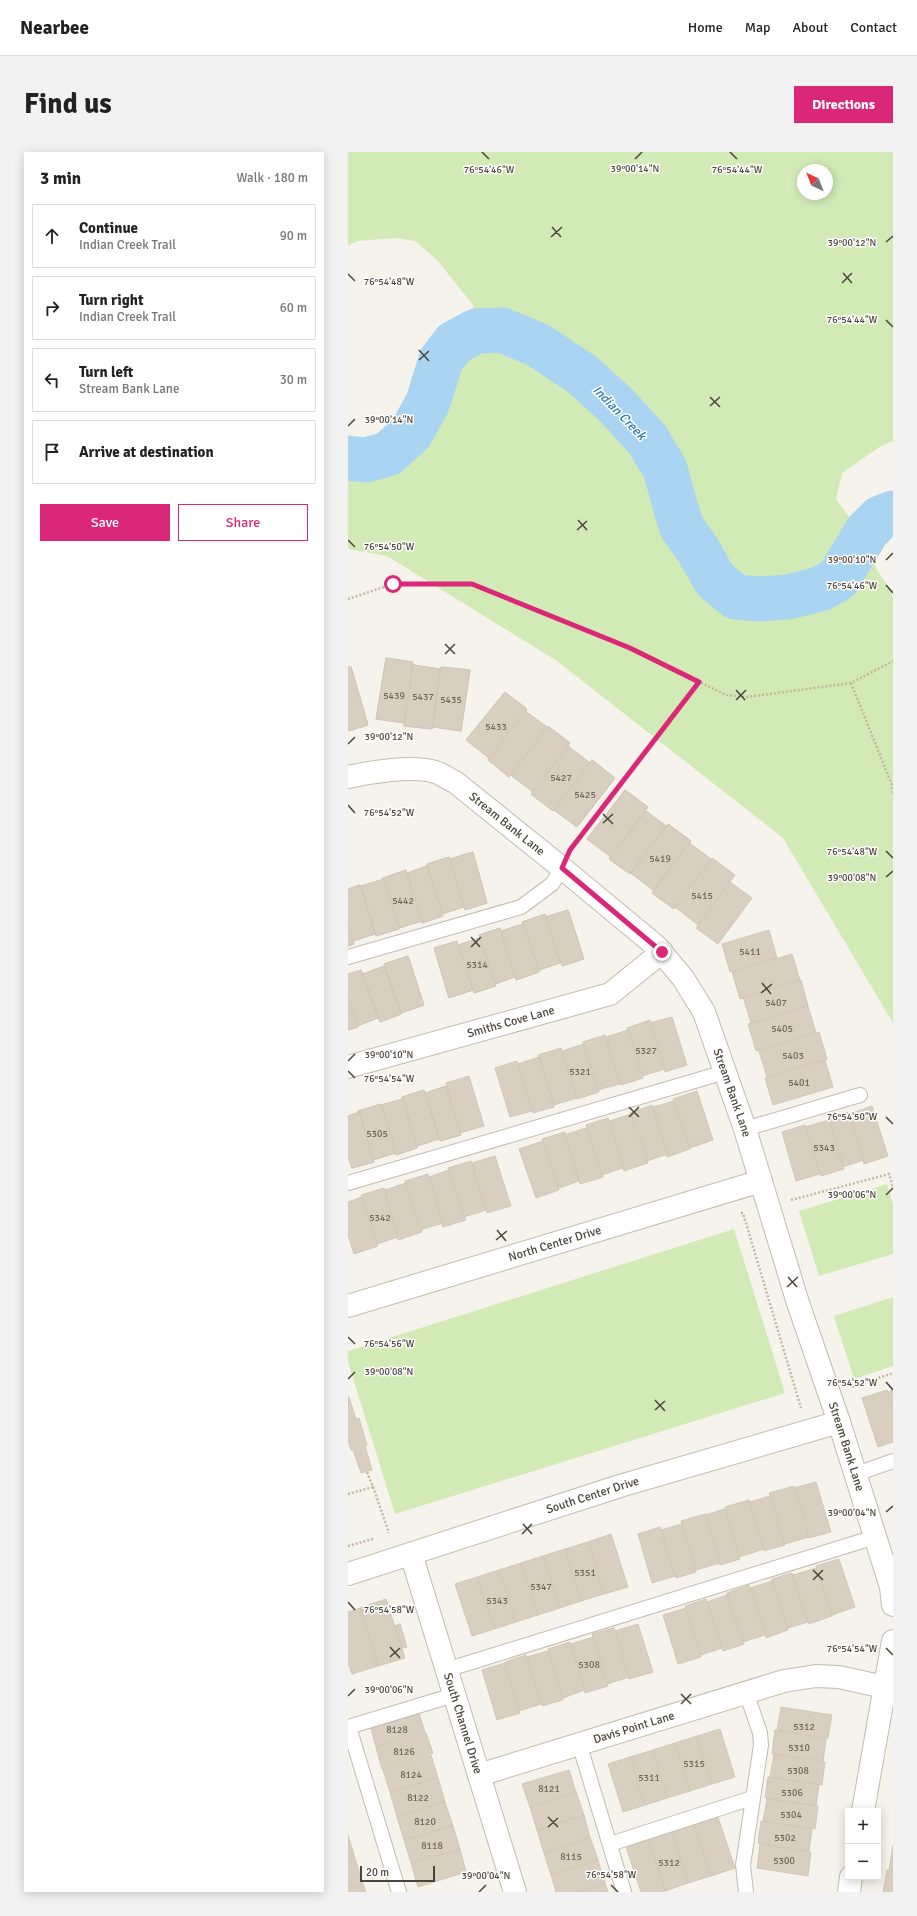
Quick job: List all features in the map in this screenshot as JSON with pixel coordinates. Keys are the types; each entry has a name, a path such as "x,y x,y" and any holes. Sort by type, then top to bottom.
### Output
{"street":[{"name":"Stream Bank Lane","path":"348,777 373,771 409,770 435,772 455,782 562,868 662,952 683,978 704,1012 745,1129 798,1302 856,1474 891,1587 893,1605"},
{"name":"Smiths Cove Lane","path":"348,1067 610,994 662,952"},
{"name":"North Center Drive","path":"348,1306 761,1181"},
{"name":"South Center Drive","path":"348,1574 620,1486 839,1422"},
{"name":"South Channel Drive","path":"411,1554 515,1892"},
{"path":"864,1808 893,1641"},
{"name":"Davis Point Lane","path":"479,1775 784,1680 816,1676 839,1677 884,1687"},
{"path":"849,1892 851,1880"}],"lane":[{"path":"348,957 521,907 552,884 562,868"},
{"path":"348,1183 725,1072"},
{"path":"745,1129 860,1095"},
{"path":"856,1474 893,1461"},
{"path":"446,1670 875,1537"},
{"path":"746,1692 761,1739 743,1865 746,1892"},
{"path":"399,1892 348,1727 454,1695"},
{"path":"579,1743 624,1892"},
{"path":"610,1844 752,1798"}],"path":[{"path":"348,599 393,584 472,584 630,648 726,695 747,697 851,683 893,661"},
{"path":"562,868 570,850 699,682"},
{"path":"851,683 892,785 893,792"},
{"path":"735,1215 889,1174 893,1186"},
{"path":"734,1189 743,1213 802,1408 794,1410"},
{"path":"367,1472 390,1533 384,1535"},
{"path":"348,1494 373,1487"},
{"path":"348,1546 377,1538"}],"green space":[{"path":"348,152 893,152 893,441 881,446 842,473 836,499 861,534 877,570 890,589 893,598 893,1023 783,838 557,661 387,556 348,549 348,458 365,460 388,454 411,433 428,402 441,360 454,343 474,306 437,260 415,241 395,238 357,241 348,246"},
{"path":"887,1184 893,1204 893,1254 819,1276 799,1211"},
{"path":"734,1229 785,1393 395,1514 348,1362 348,1351"},
{"path":"893,1297 893,1366 854,1379 834,1316"}],"building":[{"path":"386,658 413,662 405,723 376,719"},
{"path":"386,658 413,662 405,723 376,719"},
{"path":"413,665 440,669 432,729 404,726"},
{"path":"413,665 440,669 432,729 404,726"},
{"path":"348,667 351,667 368,725 348,731"},
{"path":"348,667 351,667 368,725 348,731"},
{"path":"441,667 470,670 461,731 433,727"},
{"path":"441,667 470,670 461,731 433,727"},
{"path":"505,692 527,709 489,758 466,740"},
{"path":"505,692 527,709 489,758 466,740"},
{"path":"525,711 547,727 509,777 488,760"},
{"path":"525,711 547,727 509,777 488,760"},
{"path":"548,726 570,743 533,792 511,775"},
{"path":"548,726 570,743 533,792 511,775"},
{"path":"568,746 590,763 553,811 531,794"},
{"path":"568,746 590,763 553,811 531,794"},
{"path":"592,760 615,778 577,827 554,810"},
{"path":"592,760 615,778 577,827 554,810"},
{"path":"625,790 648,807 611,857 587,839"},
{"path":"625,790 648,807 611,857 587,839"},
{"path":"646,811 666,826 630,874 609,859"},
{"path":"646,811 666,826 630,874 609,859"},
{"path":"668,824 691,841 653,890 631,873"},
{"path":"668,824 691,841 653,890 631,873"},
{"path":"689,843 711,859 674,909 652,893"},
{"path":"689,843 711,859 674,909 652,893"},
{"path":"473,852 487,903 465,910 450,859"},
{"path":"473,852 487,903 465,910 450,859"},
{"path":"449,857 464,907 442,914 427,864"},
{"path":"449,857 464,907 442,914 427,864"},
{"path":"712,858 735,875 698,925 675,907"},
{"path":"427,866 443,916 422,923 407,873"},
{"path":"427,866 443,916 422,923 407,873"},
{"path":"406,870 422,921 399,928 383,878"},
{"path":"406,870 422,921 399,928 383,878"},
{"path":"384,879 399,929 376,936 361,886"},
{"path":"384,879 399,929 376,936 361,886"},
{"path":"730,882 752,898 718,944 696,928"},
{"path":"360,885 375,934 353,941 348,924 348,889"},
{"path":"360,885 375,934 353,941 348,924 348,889"},
{"path":"568,910 584,959 562,966 545,917"},
{"path":"568,910 584,959 562,966 545,917"},
{"path":"545,914 560,963 539,970 522,922"},
{"path":"545,914 560,963 539,970 522,922"},
{"path":"348,924 354,944 348,946"},
{"path":"348,924 354,944 348,946"},
{"path":"523,924 539,972 516,980 501,931"},
{"path":"523,924 539,972 516,980 501,931"},
{"path":"500,928 515,977 495,984 479,935"},
{"path":"500,928 515,977 495,984 479,935"},
{"path":"769,930 777,958 730,972 722,944"},
{"path":"480,938 496,986 474,993 458,945"},
{"path":"480,938 496,986 474,993 458,945"},
{"path":"457,941 473,990 449,998 434,948"},
{"path":"457,941 473,990 449,998 434,948"},
{"path":"792,954 800,980 740,999 732,972"},
{"path":"408,956 424,1005 401,1013 384,964"},
{"path":"408,956 424,1005 401,1013 384,964"},
{"path":"384,966 401,1014 380,1022 363,974"},
{"path":"384,966 401,1014 380,1022 363,974"},
{"path":"361,970 378,1018 357,1026 348,998 348,974"},
{"path":"361,970 378,1018 357,1026 348,998 348,974"},
{"path":"801,980 808,1006 751,1023 743,997"},
{"path":"348,998 358,1027 348,1030"},
{"path":"348,998 358,1027 348,1030"},
{"path":"808,1006 816,1033 756,1051 748,1024"},
{"path":"672,1017 687,1065 665,1072 650,1023"},
{"path":"650,1020 665,1069 642,1076 627,1028"},
{"path":"628,1030 643,1078 621,1085 606,1037"},
{"path":"819,1032 827,1059 767,1077 759,1051"},
{"path":"605,1035 620,1084 598,1090 583,1042"},
{"path":"584,1044 599,1092 577,1099 562,1051"},
{"path":"561,1048 577,1098 554,1105 538,1055"},
{"path":"539,1057 554,1107 533,1113 518,1064"},
{"path":"825,1060 833,1087 773,1105 765,1078"},
{"path":"517,1061 532,1111 510,1117 495,1068"},
{"path":"469,1076 484,1126 460,1133 446,1083"},
{"path":"446,1086 461,1135 440,1141 425,1093"},
{"path":"446,1086 461,1135 440,1141 425,1093"},
{"path":"424,1090 439,1139 417,1146 402,1097"},
{"path":"424,1090 439,1139 417,1146 402,1097"},
{"path":"697,1091 713,1140 690,1148 673,1099"},
{"path":"403,1099 417,1148 396,1155 381,1105"},
{"path":"403,1099 417,1148 396,1155 381,1105"},
{"path":"674,1101 690,1149 667,1157 668,1154 653,1107"},
{"path":"381,1104 396,1153 373,1160 358,1111"},
{"path":"381,1104 396,1153 373,1160 358,1111"},
{"path":"652,1105 668,1154 647,1161 630,1113"},
{"path":"872,1106 888,1156 864,1164 849,1114"},
{"path":"359,1112 374,1162 352,1168 348,1157 348,1116"},
{"path":"359,1112 374,1162 352,1168 348,1157 348,1116"},
{"path":"848,1112 864,1160 843,1167 828,1118"},
{"path":"631,1114 648,1163 624,1171 610,1121"},
{"path":"608,1118 623,1168 602,1175 586,1125"},
{"path":"829,1120 844,1169 821,1176 805,1127"},
{"path":"805,1125 820,1174 796,1181 782,1132"},
{"path":"586,1128 603,1177 580,1184 564,1135"},
{"path":"565,1132 566,1134 564,1135 579,1181 559,1188 542,1139"},
{"path":"543,1141 559,1190 536,1198 519,1149"},
{"path":"495,1156 511,1206 487,1213 472,1163"},
{"path":"471,1161 486,1210 464,1217 448,1168"},
{"path":"449,1170 466,1220 443,1227 429,1177"},
{"path":"428,1174 443,1223 420,1230 405,1181"},
{"path":"406,1183 422,1232 398,1240 385,1190"},
{"path":"384,1188 398,1237 377,1244 361,1195"},
{"path":"362,1197 378,1246 354,1254 348,1235 348,1202"},
{"path":"887,1390 893,1407 893,1442 878,1447 862,1398"},
{"path":"893,1390 893,1407 888,1392"},
{"path":"348,1397 356,1419 359,1418 367,1445 365,1446 372,1470 361,1473 348,1440"},
{"path":"816,1482 831,1532 809,1538 794,1488"},
{"path":"794,1486 809,1537 785,1544 769,1493"},
{"path":"770,1496 785,1545 764,1551 750,1502"},
{"path":"749,1500 764,1549 739,1557 725,1507"},
{"path":"725,1509 740,1559 720,1565 705,1515"},
{"path":"705,1514 720,1563 696,1570 681,1521"},
{"path":"682,1524 696,1572 676,1578 661,1530"},
{"path":"660,1527 675,1576 652,1583 638,1534"},
{"path":"611,1534 628,1587 604,1594 588,1542"},
{"path":"588,1542 604,1594 581,1601 565,1549"},
{"path":"565,1549 581,1601 560,1608 543,1556"},
{"path":"543,1556 560,1608 538,1615 521,1563"},
{"path":"839,1559 855,1607 832,1615 816,1566"},
{"path":"521,1563 538,1615 516,1622 499,1570"},
{"path":"816,1568 832,1616 809,1624 793,1575"},
{"path":"499,1570 516,1622 494,1629 477,1577"},
{"path":"792,1573 808,1622 788,1628 772,1579"},
{"path":"477,1577 494,1629 472,1636 455,1584"},
{"path":"772,1581 788,1630 766,1638 750,1588"},
{"path":"749,1585 765,1635 743,1642 727,1593"},
{"path":"727,1595 744,1644 723,1651 707,1602"},
{"path":"386,1599 405,1658 378,1666 360,1608"},
{"path":"706,1599 722,1648 701,1655 685,1606"},
{"path":"360,1608 378,1666 352,1674 348,1663 348,1612"},
{"path":"686,1608 701,1657 678,1664 663,1615"},
{"path":"400,1624 407,1647 402,1648 395,1626"},
{"path":"638,1624 653,1672 629,1679 615,1631"},
{"path":"614,1628 629,1677 607,1684 592,1634"},
{"path":"593,1637 608,1686 585,1693 571,1644"},
{"path":"570,1642 585,1690 563,1698 548,1649"},
{"path":"548,1651 563,1700 542,1706 527,1657"},
{"path":"526,1655 541,1704 519,1711 505,1662"},
{"path":"505,1663 520,1713 497,1720 482,1670"},
{"path":"781,1707 832,1715 828,1738 777,1731"},
{"path":"418,1710 425,1732 376,1747 370,1725"},
{"path":"720,1729 735,1777 712,1784 697,1736"},
{"path":"775,1730 826,1739 823,1762 772,1754"},
{"path":"426,1733 433,1753 382,1769 376,1748"},
{"path":"697,1736 712,1784 690,1791 675,1743"},
{"path":"675,1743 690,1791 667,1798 653,1750"},
{"path":"653,1750 667,1798 645,1805 630,1757"},
{"path":"774,1754 825,1762 822,1785 770,1777"},
{"path":"431,1755 438,1778 390,1792 383,1770"},
{"path":"630,1757 645,1805 623,1812 608,1764"},
{"path":"569,1770 576,1792 530,1807 522,1784"},
{"path":"768,1777 819,1785 816,1806 765,1798"},
{"path":"438,1778 445,1802 397,1817 390,1792"},
{"path":"576,1792 584,1815 537,1830 530,1807"},
{"path":"767,1799 818,1806 815,1829 763,1821"},
{"path":"445,1802 453,1826 404,1840 397,1817"},
{"path":"584,1815 590,1837 544,1853 537,1830"},
{"path":"718,1817 735,1868 711,1876 694,1825"},
{"path":"761,1821 812,1829 809,1851 758,1843"},
{"path":"694,1825 711,1876 688,1883 672,1832"},
{"path":"453,1826 460,1849 411,1863 404,1840"},
{"path":"672,1832 688,1883 665,1891 649,1840"},
{"path":"348,1835 354,1855 348,1857"},
{"path":"590,1837 598,1860 551,1875 544,1853"},
{"path":"649,1840 665,1891 662,1892 641,1892 626,1847"},
{"path":"760,1844 811,1852 808,1876 757,1868"},
{"path":"893,1845 893,1871 889,1870"},
{"path":"460,1849 466,1872 418,1887 411,1863"},
{"path":"354,1855 363,1884 348,1888 348,1857"},
{"path":"598,1860 605,1883 578,1892 556,1892 551,1875"},
{"path":"887,1870 893,1871 893,1892 883,1892"},
{"path":"605,1883 608,1892 578,1892"},
{"path":"363,1884 366,1892 348,1892 348,1888"}],"waterway":[{"name":"Indian Creek","path":"348,458 365,460 388,454 411,433 428,402 441,360 454,343 476,331 502,330 538,345 583,375 617,406 647,439 665,469 681,526 698,550 715,580 736,597 759,599 788,597 820,589 838,579 867,531 880,518 893,513"}],"route":[{"path":"393,584 472,584 630,648 699,682 570,850 562,868 662,952"}]}
